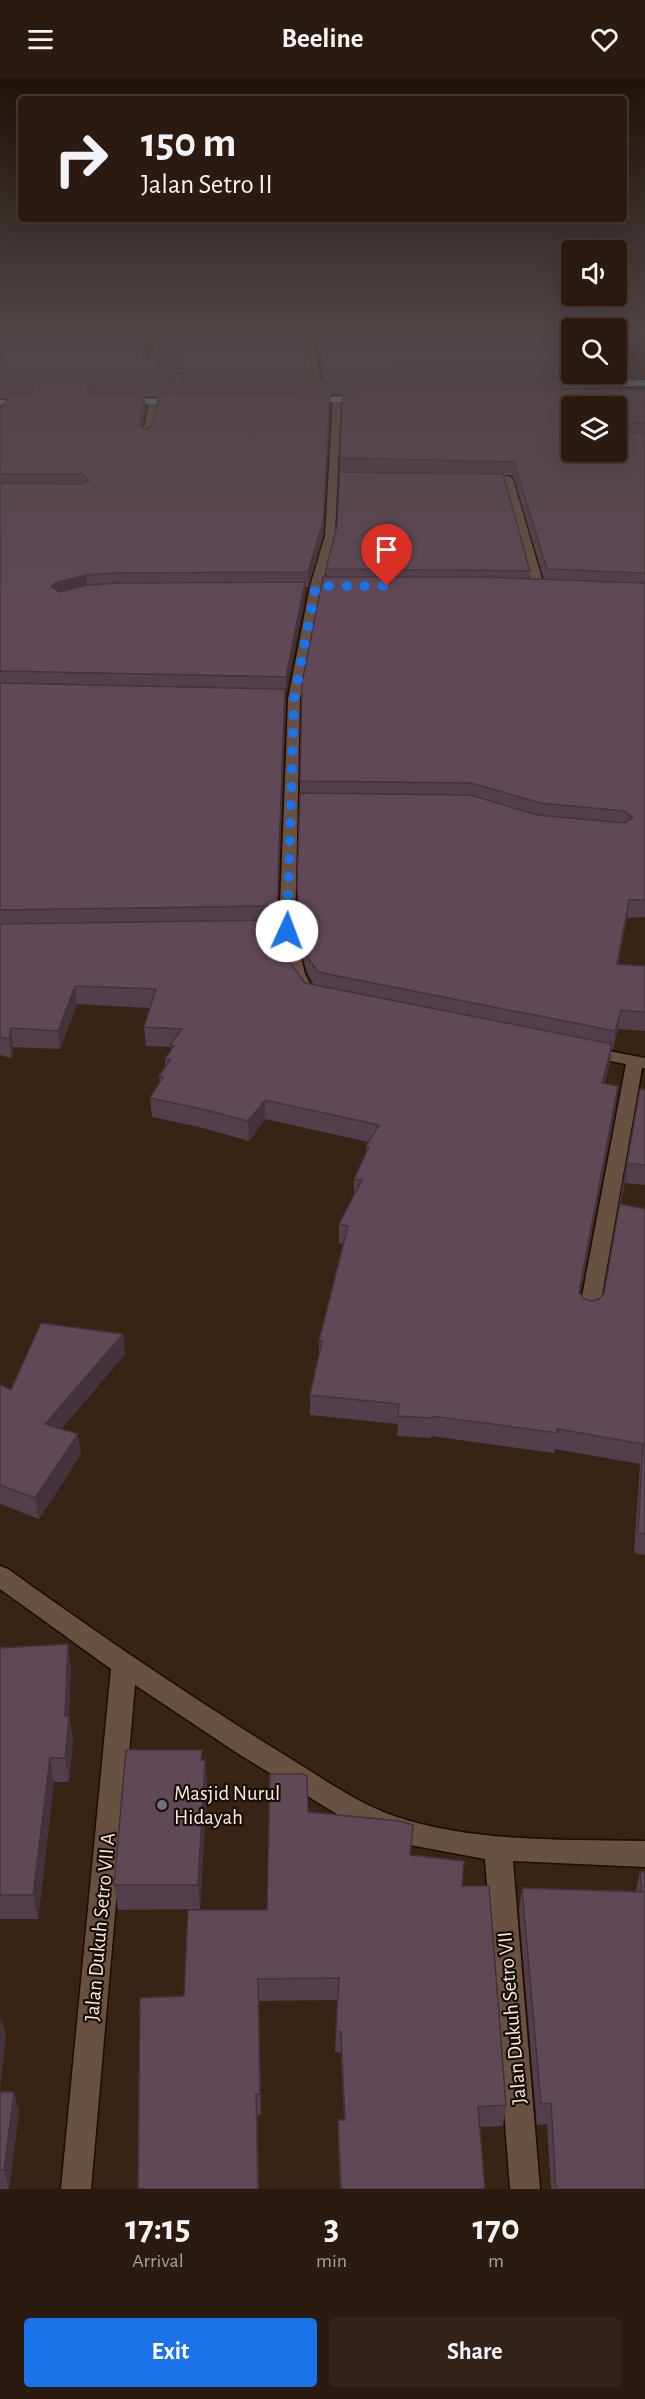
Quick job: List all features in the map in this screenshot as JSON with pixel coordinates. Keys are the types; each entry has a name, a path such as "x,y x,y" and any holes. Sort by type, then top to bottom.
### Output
{"street":[{"path":"147,438 149,426"},
{"path":"319,996 312,996 304,990 281,931 297,804 289,699 320,588 330,536 339,477 338,426"},
{"path":"473,479 508,479 539,589"},
{"path":"301,592 320,588"},
{"path":"568,1048 640,1062 589,1312"},
{"path":"0,1576 124,1666 204,1720 363,1816 412,1833 498,1847 645,1854"},
{"name":"Jalan Dukuh Setro VII A","path":"76,2189 124,1666"},
{"name":"Jalan Dukuh Setro VII","path":"498,1847 525,2189"}],"building":[{"path":"0,426 141,426 145,430 152,426 328,426 323,521 308,572 117,573 86,575 55,583 51,587 60,592 87,585 117,583 305,582 286,677 0,671 0,483 82,484 89,480 82,474 0,474"},
{"path":"341,426 561,426 561,462 627,462 627,432 645,433 645,573 547,569 514,462 340,458"},
{"path":"340,472 503,474 530,571 326,569 337,526"},
{"path":"323,577 482,577 645,583 645,900 629,900 617,964 645,966 645,1012 621,1010 615,1031 318,972 309,959 302,939 297,888 300,793 470,795 538,815 624,823 633,818 624,811 540,803 471,783 300,781 302,683"},
{"path":"0,683 285,689 277,906 0,910"},
{"path":"278,920 289,961 305,983 612,1044 602,1083 618,1086 579,1292 583,1298 591,1301 599,1299 604,1293 640,1089 645,1090 645,1165 628,1163 620,1204 645,1209 645,1534 638,1533 643,1444 557,1429 557,1433 432,1416 432,1418 398,1416 399,1404 310,1395 322,1341 319,1341 348,1226 339,1224 362,1180 354,1179 369,1147 366,1146 379,1125 265,1100 248,1121 150,1098 163,1077 159,1076 170,1060 165,1059 174,1046 170,1045 182,1029 144,1027 156,989 75,986 58,1031 11,1028 9,1039 0,1037 0,924"},
{"path":"41,1323 123,1334 45,1424 78,1434 35,1498 0,1485 0,1385 11,1390"},
{"path":"68,1644 65,1716 69,1716 65,1758 50,1758 33,1895 0,1895 0,1648"},
{"path":"126,1750 202,1750 201,1760 205,1760 198,1885 114,1885"},
{"path":"270,1774 307,1776 308,1812 400,1821 413,1825 410,1855 464,1861 462,1886 489,1886 506,2105 478,2107 485,2189 341,2189 338,2120 345,2120 341,2032 336,2031 339,1978 258,1979 260,2094 256,2094 258,2189 138,2189 140,1998 184,1996 188,1910 267,1910"},
{"path":"640,1872 645,1872 645,2189 556,2189 551,2103 541,2104 522,1888 642,1892"},
{"path":"0,2092 14,2092 4,2170 0,2170"}],"place":[{"name":"Masjid Nurul Hidayah","path":"162,1805"}],"route":[{"path":"287,931 294,699 315,601 316,586 387,586"}]}
